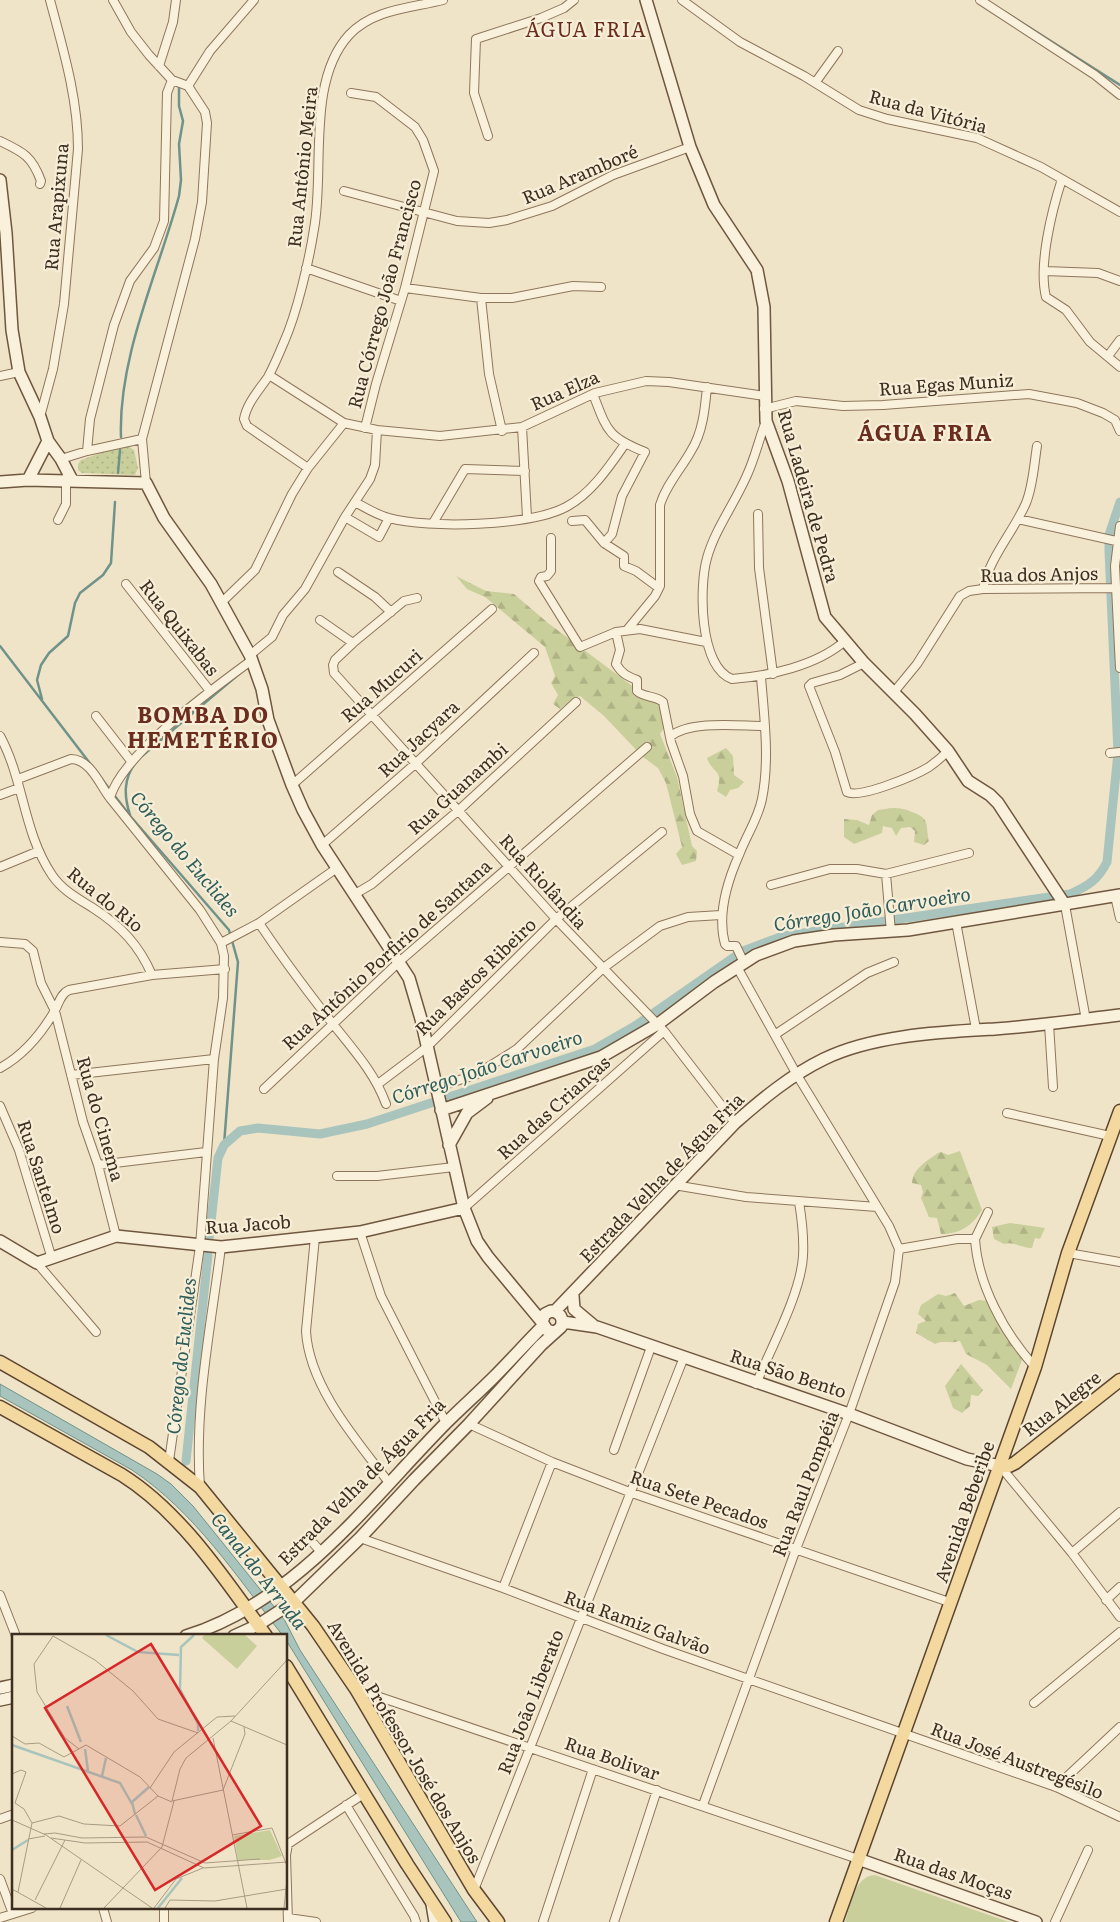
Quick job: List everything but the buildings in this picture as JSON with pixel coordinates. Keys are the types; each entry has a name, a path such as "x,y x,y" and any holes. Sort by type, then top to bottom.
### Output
{"main road":[{"name":"Rua Ladeira de Pedra","path":"646,0 690,147 714,205 757,270 761,282 764,307 765,415 788,481 824,617 864,663 894,692 948,751 968,781 990,795 998,803 1064,903"},
{"path":"0,180 6,233 12,330 19,372 40,417 48,441 61,459 69,480"},
{"path":"28,480 48,441"},
{"path":"0,482 69,480 146,483 174,536 222,602 251,657 262,689 268,720 292,785 322,845 400,961 411,985 464,1208 477,1241 502,1276 548,1321"},
{"path":"438,1099 496,1092 601,1057 657,1024 741,962 794,941 956,922 1064,903 1118,896"},
{"name":"Estrada Velha de Água Fria","path":"191,1634 223,1622 277,1589 318,1548 390,1484 446,1423 573,1296 674,1185 735,1124 759,1102 797,1075 825,1058 861,1045 976,1029 1049,1024 1120,1015"},
{"path":"450,1145 467,1113 496,1092"},
{"name":"Avenida Beberibe","path":"836,1922 952,1603 1035,1367 1068,1253 1120,1111"},
{"name":"Rua Jacob","path":"37,1263 116,1236 220,1247 360,1232 464,1208"},
{"path":"0,1241 37,1263"},
{"path":"573,1296 574,1309 597,1327"},
{"name":"Rua São Bento","path":"548,1321 559,1314 563,1322 597,1327 756,1384 849,1414 967,1458 1000,1466"},
{"name":"Estrada Velha de Água Fria","path":"238,1634 263,1622 290,1605 360,1538 469,1424 548,1321"},
{"name":"Avenida Professor José dos Anjos","path":"0,1362 75,1403 169,1461 200,1487 356,1690 474,1890 498,1922"},
{"name":"Rua Alegre","path":"1000,1466 1015,1463 1120,1380"},
{"path":"0,1407 140,1487 252,1606 263,1622 266,1634"},
{"path":"288,1669 445,1922"},
{"name":"Rua das Moças","path":"858,1859 1036,1922"},
{"path":"431,1902 435,1922"}],"street":[{"name":"Rua Arapixuna","path":"40,417 53,369 64,304 78,149 74,91 50,0"},
{"path":"113,0 131,32 172,80 188,86 207,117 202,202 195,239 142,439 146,483"},
{"path":"159,66 173,22 176,0"},
{"path":"188,86 207,56 254,0"},
{"name":"Rua Antônio Meira","path":"308,468 244,422 246,411 269,375 286,339 306,268 316,213 320,117 324,92 335,57 348,36 361,24 391,11 440,0"},
{"path":"488,136 474,93 476,39 479,36 541,18 564,8 574,0"},
{"name":"Rua da Vitória","path":"682,0 740,42 868,113 977,138 1041,167 1120,212"},
{"path":"980,0 1095,75 1120,95"},
{"path":"815,83 838,51"},
{"path":"87,451 90,419 114,325 130,281 154,248 164,221 167,93 172,80"},
{"name":"Rua Córrego João Francisco","path":"351,93 376,97 405,118 420,135 434,171 405,288 376,384 365,428"},
{"path":"0,141 24,153 33,161 42,181 40,184"},
{"name":"Rua Aramboré","path":"344,191 472,223 508,220 552,206 613,175 690,147"},
{"path":"1062,179 1049,222 1045,271 1046,297 1066,310 1090,342 1120,367"},
{"path":"306,268 401,301"},
{"path":"1045,271 1098,273 1120,281"},
{"path":"405,288 481,298 512,298 574,286 601,287"},
{"path":"481,298 488,368 502,431"},
{"path":"1108,356 1120,340"},
{"path":"0,376 19,372"},
{"path":"222,602 255,570 292,494 308,468 344,424 269,375"},
{"name":"Rua Elza","path":"344,424 378,430 440,436 502,431 522,427 612,387 646,381 669,382 765,396"},
{"path":"627,630 659,588 660,505 664,493 692,450 700,432 707,387"},
{"path":"593,394 608,432 625,444 645,452 622,496 612,534 604,542"},
{"name":"Rua Egas Muniz","path":"765,415 796,401 843,406 883,405 1028,394 1077,403 1103,413 1115,420 1120,431"},
{"path":"765,415 747,476 707,557 704,598 706,642 716,664 730,679 773,674 830,652 845,641"},
{"path":"522,427 527,517"},
{"name":"Rua Córrego João Francisco","path":"111,795 131,761 272,637 287,609 305,589 345,517 370,479 375,465 378,430"},
{"path":"61,459 87,451 142,439"},
{"path":"355,502 389,518 433,523 494,523 552,514 577,500 604,474 625,444"},
{"path":"983,589 986,574 1018,519 1029,494 1037,446"},
{"path":"433,523 464,469 525,471"},
{"path":"58,520 66,504 69,480"},
{"path":"758,514 759,568 773,674"},
{"path":"345,517 379,537 389,518"},
{"path":"1018,519 1114,541"},
{"path":"572,521 585,520 604,542 624,556 624,566 636,571 659,588"},
{"path":"1120,526 1114,541 1110,588 1120,668"},
{"path":"551,538 551,571 547,576 541,577 538,581 580,647 616,632 640,629 706,642"},
{"path":"338,572 375,597 391,612"},
{"name":"Rua Quixabas","path":"126,584 210,691"},
{"name":"Rua dos Anjos","path":"894,692 917,664 960,596 969,591 983,589 1110,588"},
{"path":"320,620 353,643 404,601 417,598"},
{"name":"Rua Mucuri","path":"292,785 492,609"},
{"path":"616,632 620,650 616,664 624,675 637,680 637,691 639,693 657,698 663,702 671,742 683,776 690,814 697,830 739,855"},
{"name":"Rua Riolândia","path":"353,643 335,660 333,665 334,673 602,969 657,1024 735,1124"},
{"name":"Rua Jacyara","path":"322,845 415,764 534,652"},
{"path":"864,663 840,675 815,682 809,686 835,752 847,792 856,794 898,782 930,767 948,751"},
{"path":"761,676 764,726 762,799 739,855 720,915 725,944 737,947 741,962 797,1075 877,1208 899,1249 948,1240 974,1239"},
{"name":"Rua Guanambi","path":"355,894 372,884 458,810 576,702"},
{"path":"96,716 131,761"},
{"path":"671,736 689,728 764,726"},
{"name":"Rua do Rio","path":"0,736 18,779 29,829 52,874 63,889 119,926 135,942 144,955 152,975"},
{"name":"Rua Antônio Porfirio de Santana","path":"264,1089 400,961 509,865 647,748"},
{"path":"1110,753 1120,752"},
{"path":"18,779 71,759 77,759 87,765 111,795 125,817 200,910 223,942 225,969 214,1059 200,1246 169,1461"},
{"path":"0,795 19,788"},
{"name":"Rua Bastos Ribeiro","path":"378,1084 427,1047 556,919 662,832"},
{"path":"0,867 39,851"},
{"path":"771,885 830,869 857,869 886,874 969,853"},
{"path":"223,942 258,923 338,868"},
{"path":"886,874 888,916 891,929"},
{"path":"1118,896 1120,918"},
{"path":"1064,903 1086,1020"},
{"path":"438,1099 518,1049 602,969 660,926 688,917 720,915"},
{"path":"956,922 976,1029"},
{"path":"258,923 287,965 378,1084 386,1104"},
{"name":"Rua do Cinema","path":"0,942 18,943 32,948 41,983 55,1011 83,1122 98,1165 116,1236"},
{"path":"776,1034 867,973 894,962"},
{"path":"0,1068 10,1063 26,1048 55,1011 62,996 69,990 152,975 225,969"},
{"name":"Rua das Crianças","path":"464,1208 657,1024"},
{"path":"1049,1024 1053,1087"},
{"path":"71,1075 214,1059"},
{"name":"Rua Santelmo","path":"0,1106 19,1150 52,1259"},
{"path":"1007,1113 1110,1136"},
{"path":"98,1165 206,1152"},
{"path":"337,1176 377,1176 454,1167"},
{"path":"674,1185 746,1197 877,1208"},
{"path":"756,1384 799,1278 803,1258 804,1234 799,1202"},
{"path":"988,1212 974,1239 976,1258 994,1304 1018,1347 1035,1367"},
{"path":"360,1232 381,1296 407,1351 446,1423"},
{"path":"315,1237 306,1331 315,1374 352,1431 390,1484"},
{"path":"200,1487 197,1455 200,1415 220,1247"},
{"name":"Rua Raul Pompéia","path":"703,1805 796,1549 849,1414 895,1282 899,1249"},
{"path":"1068,1253 1120,1262"},
{"path":"37,1263 96,1332"},
{"path":"614,1450 651,1346"},
{"name":"Rua João Liberato","path":"474,1890 684,1357"},
{"name":"Rua Sete Pecados","path":"469,1424 552,1462 632,1493 952,1603"},
{"path":"503,1588 552,1462"},
{"path":"1000,1466 1072,1553 1120,1617"},
{"path":"1072,1553 1120,1512"},
{"name":"Rua Ramiz Galvão","path":"360,1538 503,1588 749,1680 903,1734"},
{"path":"1106,1600 1120,1587"},
{"path":"0,1595 15,1634"},
{"path":"1034,1703 1120,1632"},
{"name":"Rua Bolivar","path":"356,1690 703,1805 858,1859"},
{"path":"1056,1787 1120,1727"},
{"name":"Rua José Austregésilo","path":"903,1734 1056,1787 1120,1817"},
{"path":"542,1922 593,1769"},
{"path":"614,1922 656,1790"},
{"path":"288,1844 365,1793"},
{"path":"346,1806 416,1922"},
{"path":"0,1819 12,1815"},
{"path":"1055,1922 1088,1850"},
{"path":"0,1879 13,1914"},
{"path":"0,1918 26,1910"},
{"path":"288,1920 316,1922"}],"green space":[{"path":"128,446 134,450 138,468 135,475 82,473 78,470 78,464 81,460 109,450"},
{"path":"456,576 486,591 514,594 548,623 631,685 653,701 667,707 667,723 660,734 677,777 692,846 697,851 696,861 682,865 676,854 682,847 666,783 658,768 643,757 604,716 580,696 572,699 560,709 553,704 558,695 551,683 555,676 545,647 485,597 467,589"},
{"path":"726,748 733,756 734,775 744,782 738,788 730,790 726,797 717,791 719,778 707,758"},
{"path":"905,809 922,817 926,823 929,841 924,845 914,842 915,831 910,827 901,828 896,836 892,828 883,826 882,833 854,844 844,837 844,819 857,820 869,825 872,815 878,810"},
{"path":"960,1151 982,1210 970,1225 960,1231 941,1234 937,1218 929,1217 921,1198 923,1192 921,1185 912,1183 913,1178 921,1165 938,1153 941,1152 948,1155"},
{"path":"1010,1223 1045,1228 1040,1239 1035,1238 1032,1248 1011,1243 1004,1244 994,1239 992,1227"},
{"path":"955,1293 964,1306 979,1300 987,1301 1013,1340 1022,1360 1011,1389 987,1365 966,1354 960,1341 935,1344 916,1333 918,1324 926,1321 918,1314 921,1305 938,1294 946,1296"},
{"path":"961,1364 983,1390 978,1396 971,1395 970,1406 962,1413 953,1408 945,1386"},
{"path":"875,1875 1009,1922 845,1922 854,1892 862,1880"}],"water":[{"path":"0,1384 157,1474 171,1484 193,1506 284,1619 300,1650 477,1922 461,1922 288,1643 288,1634 281,1634 232,1569 195,1525 176,1505 132,1470 0,1396"}],"waterway":[{"path":"1005,12 1120,85"},
{"path":"121,437 122,407 132,346 179,196 181,180 179,144 183,121 179,106 179,87"},
{"path":"118,473 120,450"},
{"path":"42,699 37,680 41,665 49,653 68,636 75,603 80,593 103,575 111,563 115,502"},
{"name":"Córrego João Carvoeiro","path":"209,1240 218,1158 224,1145 240,1131 258,1128 320,1134 367,1124 595,1049 635,1026 743,951 783,936 1070,894 1092,882 1107,862 1118,753 1109,535 1120,502"},
{"name":"Córego do Euclides","path":"0,646 92,766"},
{"path":"142,756 239,674"},
{"path":"130,815 126,788 129,775 136,762"},
{"name":"Córego do Euclides","path":"101,778 131,817 229,930 238,962 224,1145"},
{"name":"Córego do Euclides","path":"186,1461 208,1255"}],"district":[{"name":"ÁGUA FRIA","path":"586,30"},
{"name":"ÁGUA FRIA","path":"925,433"},
{"name":"BOMBA DO HEMETÉRIO","path":"203,728"}],"water label":[{"name":"Canal do Arruda","path":"259,1571"}]}
